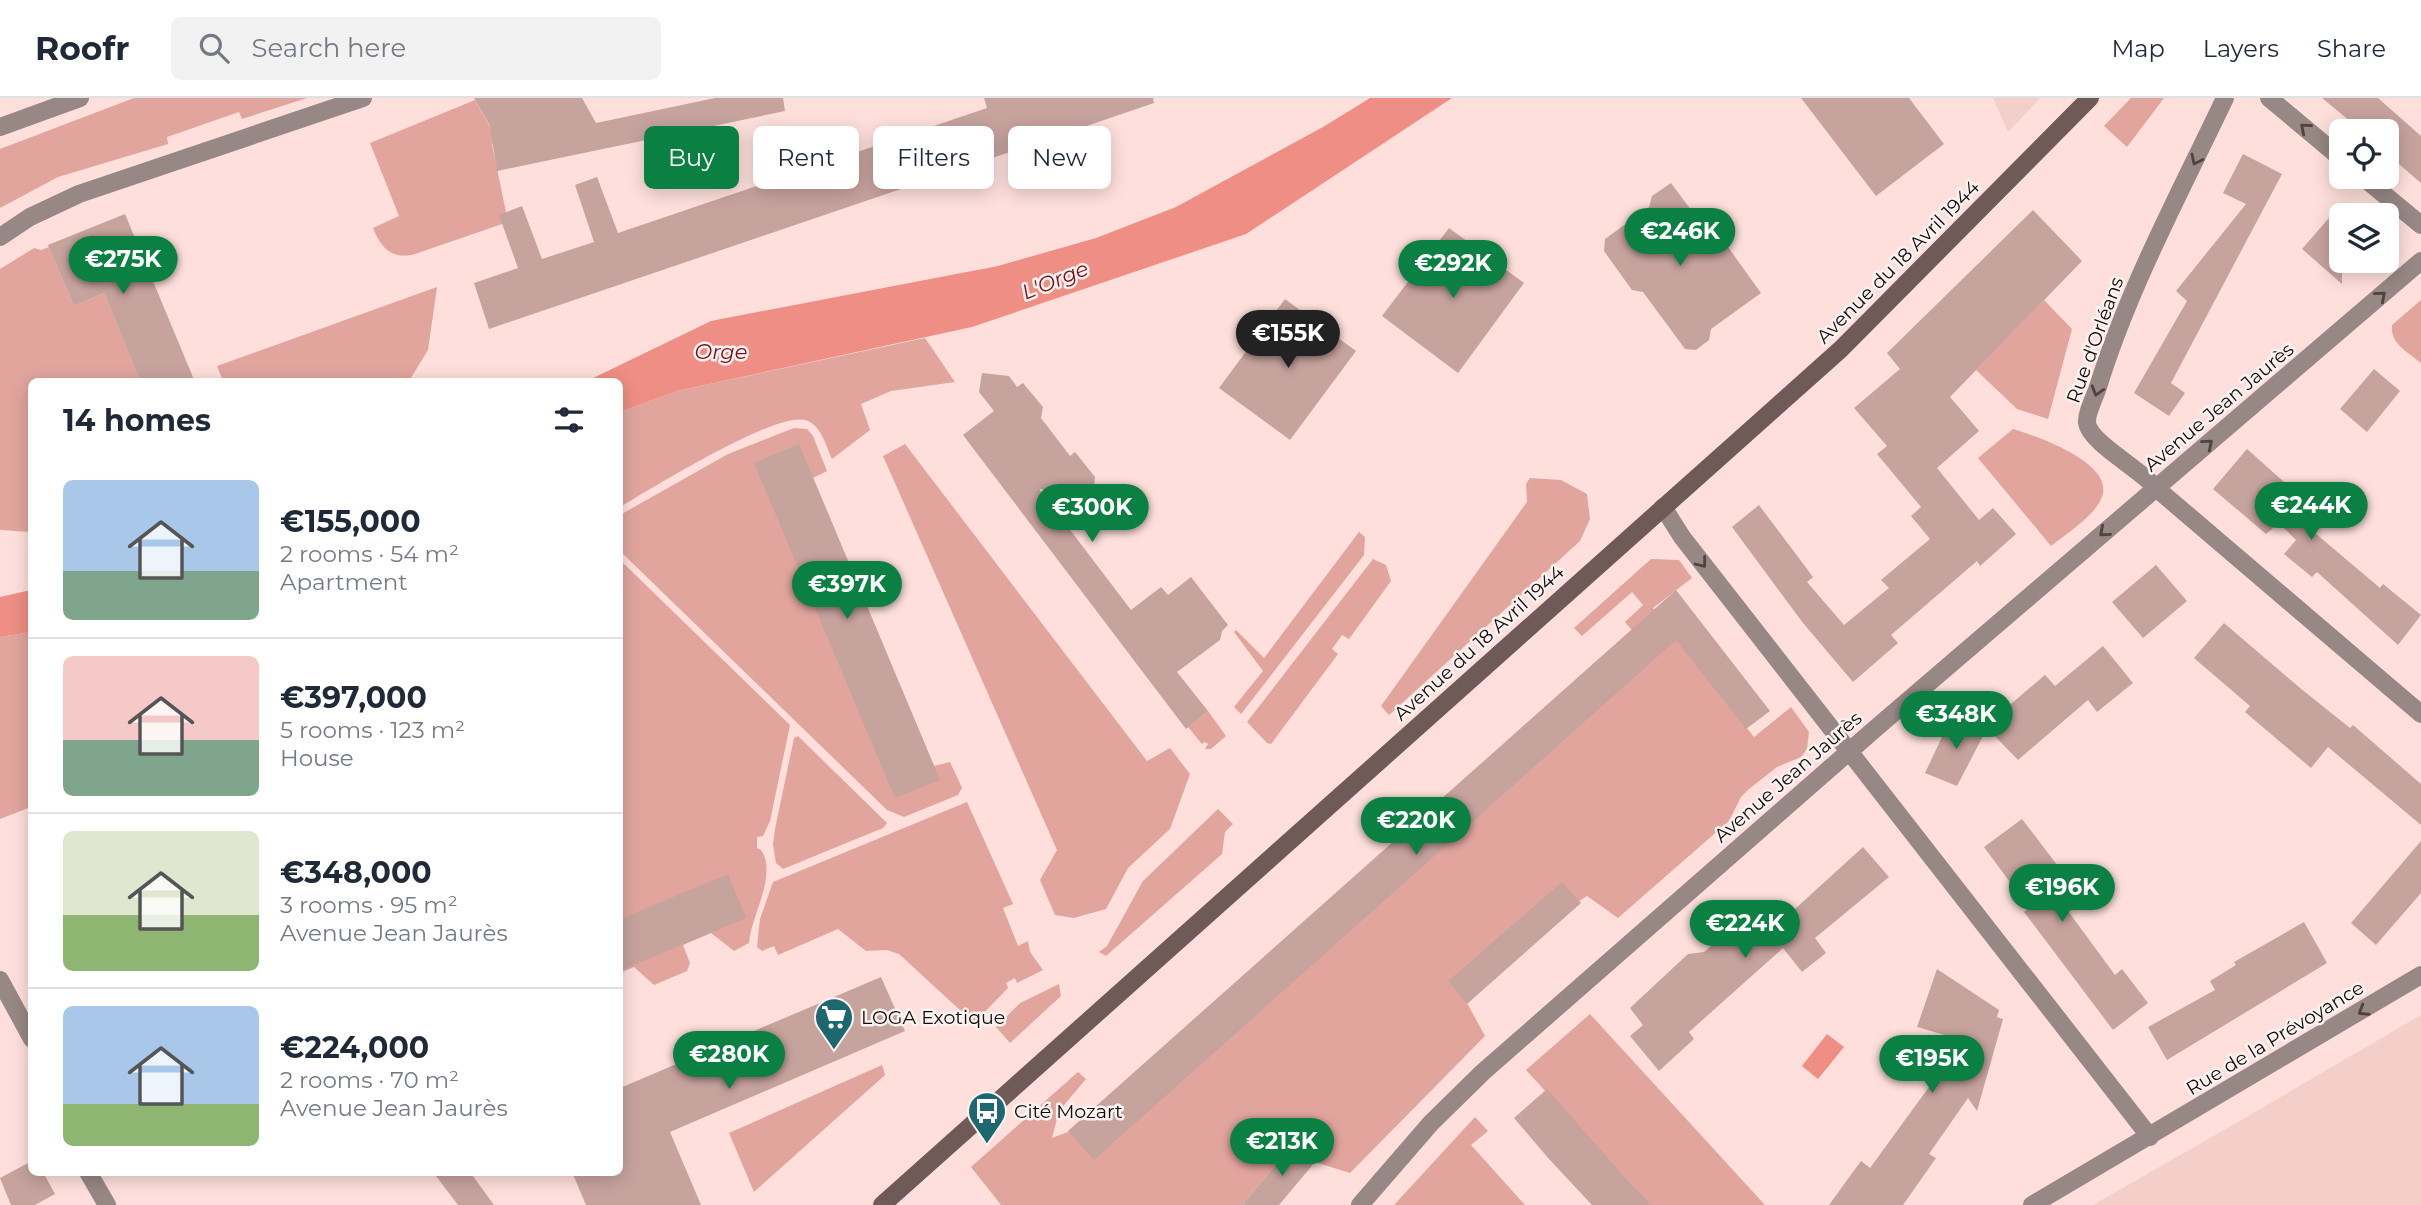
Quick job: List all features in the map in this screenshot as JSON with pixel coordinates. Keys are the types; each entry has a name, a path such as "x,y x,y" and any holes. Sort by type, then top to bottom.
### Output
{"street":[{"path":"0,127 80,98"},
{"path":"0,237 30,217 79,194 363,98"},
{"name":"Avenue du 18 Avril 1944","path":"882,1205 1841,349 2090,98"},
{"name":"Rue d'Orléans","path":"2225,98 2147,262 2104,368 2087,422 2092,435 2147,476 2156,488 2421,714"},
{"path":"2269,98 2329,148"},
{"path":"2378,189 2421,225"},
{"name":"Avenue Jean Jaurès","path":"1360,1205 1431,1123 1483,1072 2421,261"},
{"path":"1663,507 1682,537 2150,1137"},
{"name":"Rue de la Prévoyance","path":"2032,1205 2421,975"},
{"path":"0,980 28,1032"},
{"path":"90,1176 107,1205"}],"shaded area":[{"path":"134,98 307,98 242,119 239,112 167,137 168,144 58,177 0,208 0,149"},
{"path":"1993,98 2040,98 2008,132"},
{"path":"2131,98 2164,98 2127,147 2104,126"},
{"path":"475,100 498,141 492,144 508,222 415,254 400,255 388,251 373,228 399,216 370,143"},
{"path":"49,247 74,306 104,293 140,378 28,378 28,532 0,530 0,269 34,248 41,250"},
{"path":"437,287 428,350 411,378 222,378 217,366"},
{"path":"2044,300 2072,329 2048,419 2017,409 1976,370"},
{"path":"2421,300 2421,363 2397,342 2392,325"},
{"path":"925,338 955,382 891,391 861,404 870,430 832,459 822,436 811,422 789,421 741,439 623,505 623,411 677,391"},
{"path":"794,428 807,429 813,436 827,471 813,478 934,766 950,762 962,788 958,795 904,817 887,810 623,554 623,513 728,454"},
{"path":"2013,429 2055,445 2086,462 2097,473 2103,485 2102,497 2093,511 2051,546 1978,458"},
{"path":"905,444 1147,761 1170,748 1190,774 1170,829 1128,868 1106,909 1074,918 1055,915 1040,880 1057,850 883,456"},
{"path":"1530,478 1561,480 1587,494 1590,519 1580,541 1389,715 1381,706 1527,502 1526,484"},
{"path":"1359,532 1365,537 1364,555 1241,714 1234,707 1263,671 1234,632 1236,630 1264,658"},
{"path":"1373,559 1386,565 1391,581 1349,639 1342,635 1332,649 1338,654 1271,744 1267,743 1247,722"},
{"path":"1651,559 1679,560 1692,578 1653,608 1754,737 1791,707 1809,732 1807,749 1801,757 1777,767 1749,789 1741,797 1729,821 1618,918 1587,896 1455,981 1485,1036 1350,1173 1315,1162 1294,1143 1242,1205 1001,1205 971,1167 1078,1072 1086,1079 1059,1111 1052,1138 1073,1130 1654,656 1625,622 1643,605 1632,592 1582,636 1574,628"},
{"path":"623,563 790,725 770,821 763,836 757,837 757,848 761,850 767,871 749,943 734,951 711,933 683,945 690,963 687,971 654,985 634,967 623,972"},
{"path":"28,632 28,808 0,819 0,637"},
{"path":"1208,711 1226,736 1211,749 1205,749 1208,744 1202,744 1188,727"},
{"path":"798,736 887,823 883,828 783,869 776,863 773,845 794,738"},
{"path":"967,802 1013,904 1003,908 1018,946 1028,941 1030,952 1043,970 1017,983 1015,978 1006,983 1008,988 974,1023 899,954 887,950 866,951 838,929 778,955 774,946 762,951 757,947 760,919 773,882"},
{"path":"1218,809 1233,824 1225,832 1222,854 1106,956 1099,952 1107,946 1143,881"},
{"path":"1059,984 1061,996 1010,1043 996,1027 1020,1003"},
{"path":"1590,1014 1765,1205 1601,1205 1547,1093 1526,1070"},
{"path":"2421,1015 2421,1205 2093,1205 2231,1126"},
{"path":"882,1065 885,1075 754,1192 729,1133"},
{"path":"1475,1117 1488,1131 1471,1145 1525,1205 1394,1205"}],"water":[{"name":"Orge","path":"1370,98 1452,98 1246,234 972,327 677,391 623,411 623,378 593,378 711,321 998,266 1096,238 1176,207 1323,127"},
{"path":"28,591 28,632 0,637 0,597"},
{"path":"1827,1034 1844,1047 1818,1079 1802,1066"}],"building":[{"path":"474,98 582,98 596,123 715,98 783,98 785,111 713,126 644,126 644,140 497,171 490,126"},
{"path":"984,98 1153,98 1154,103 1086,126 1008,126 1008,153 994,157 994,126 934,126 987,108"},
{"path":"1801,98 1909,98 1944,144 1876,196"},
{"path":"2322,98 2378,98 2421,136 2421,183 2399,164 2399,119 2347,119"},
{"path":"873,147 873,189 901,189 489,329 474,283 518,268 499,215 522,206 542,259 594,242 575,185 597,177 618,233 753,187 859,189 859,151"},
{"path":"2243,154 2282,174 2171,383 2185,393 2169,416 2134,393 2187,301 2176,291 2246,204 2223,193"},
{"path":"1671,183 1717,245 1723,240 1761,293 1711,329 1709,340 1696,350 1685,349 1643,292 1632,290 1604,251 1605,239 1649,207 1652,196"},
{"path":"2033,210 2082,261 1950,397 1979,431 1937,468 1979,520 1993,508 2016,534 1980,566 1977,561 1891,635 1898,643 1853,682 1803,623 1732,527 1759,505 1813,577 1807,582 1844,625 1889,588 1881,580 1930,539 1911,516 1921,507 1877,454 1887,446 1854,408 1900,369 1887,353"},
{"path":"125,214 193,378 139,378 104,293 74,306 48,245"},
{"path":"2329,218 2329,273 2302,249"},
{"path":"1449,228 1524,283 1458,373 1382,316"},
{"path":"2329,273 2342,273 2342,284"},
{"path":"1285,299 1356,351 1290,440 1219,388"},
{"path":"2374,369 2400,391 2367,432 2340,409"},
{"path":"982,373 1009,376 1017,387 1023,383 1043,407 1041,418 1070,456 1075,452 1095,477 1093,497 1039,489 1131,610 1161,587 1168,595 1191,577 1228,625 1222,631 1220,640 1177,672 1208,711 1186,729 963,435 994,411 979,392"},
{"path":"799,444 940,780 895,798 754,463"},
{"path":"2247,449 2327,520 2315,533 2380,588 2383,584 2421,615 2398,645 2317,572 2312,577 2284,554 2296,540 2279,523 2266,534 2213,489"},
{"path":"2156,565 2187,601 2143,638 2112,602"},
{"path":"1676,590 1770,711 1746,729 1676,640 1094,1160 1068,1131"},
{"path":"2224,623 2350,728 2353,725 2421,784 2421,825 2328,747 2311,768 2245,712 2250,706 2194,658"},
{"path":"2103,646 2133,683 2097,712 2088,700 2018,760 1985,726 2045,675 2055,686"},
{"path":"1969,714 1982,730 1982,738 1957,786 1925,773 1943,735"},
{"path":"2022,819 2064,874 2049,885 2115,975 2122,969 2148,1003 2113,1030 2024,912 2029,908 1984,847"},
{"path":"2421,841 2421,893 2376,945 2351,923"},
{"path":"1863,847 1889,877 1815,938 1826,953 1802,972 1783,948 1689,1032 1694,1039 1659,1071 1630,1036 1643,1025 1630,1008 1688,954 1704,952 1754,908 1771,931"},
{"path":"728,874 746,918 623,970 623,918"},
{"path":"1562,882 1581,903 1467,1004 1448,981"},
{"path":"2304,922 2327,963 2167,1060 2148,1027 2215,990 2210,981 2236,965 2234,962"},
{"path":"1937,969 1999,1010 1997,1017 2003,1019 1977,1111 1968,1098 1929,1154 1936,1158 1903,1205 1829,1205 1861,1161 1870,1168 1929,1087 1948,1036 1917,1027"},
{"path":"881,977 905,1031 670,1132 701,1205 586,1205 574,1176 623,1176 623,1087"},
{"path":"1547,1089 1651,1205 1592,1205 1549,1159 1514,1118"},
{"path":"1294,1143 1315,1162 1279,1205 1242,1205"},
{"path":"28,1163 28,1176 45,1176 55,1194 35,1205 11,1205 0,1178"},
{"path":"436,1176 473,1176 494,1205 458,1205"}],"place":[{"name":"LOGA Exotique","path":"834,1051"},
{"name":"Cité Mozart","path":"987,1145"}],"water label":[{"name":"L'Orge","path":"1055,280"}]}
